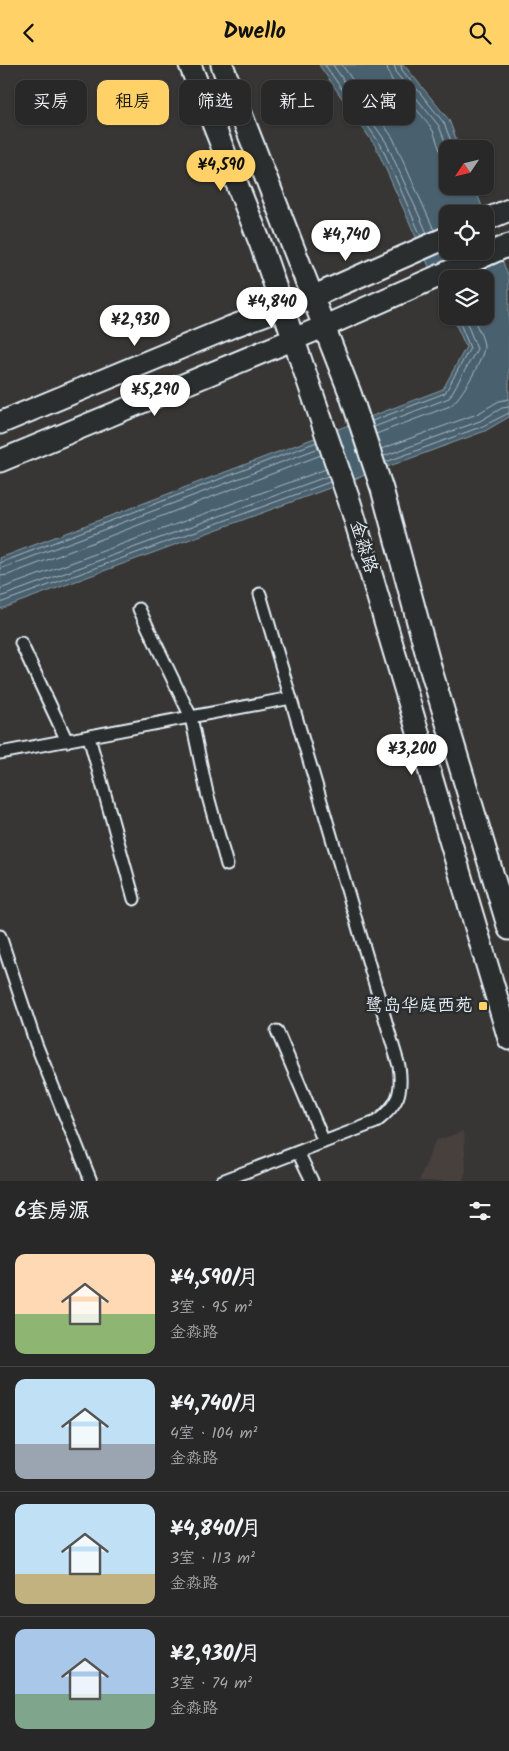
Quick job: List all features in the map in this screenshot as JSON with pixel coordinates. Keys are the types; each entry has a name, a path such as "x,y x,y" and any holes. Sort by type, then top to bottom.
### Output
{"street":[{"name":"金淼路","path":"190,65 284,308 319,407 350,503 509,1039"},
{"name":"金淼路","path":"222,65 350,393 382,489 431,670 509,929"},
{"path":"0,423 230,327 312,297 439,241"},
{"path":"0,461 324,327 509,245"}],"lane":[{"path":"222,1181 376,1122 390,1111 402,1084 399,1066 260,594"},
{"path":"139,609 191,717 207,793 227,865"},
{"path":"21,643 67,741"},
{"path":"0,753 291,698"},
{"path":"89,737 134,899"},
{"path":"0,936 36,1044 90,1181"},
{"path":"277,1031 324,1142"},
{"path":"298,1152 312,1181"}],"shaded area":[{"path":"464,1131 466,1170 463,1181 419,1181 435,1141"}],"water":[{"path":"319,65 404,65 449,120 457,140 439,140 439,195 478,195 481,205 439,205 439,260 494,260 494,239 509,278 509,417 485,431 0,609 0,558 443,389 466,347 456,325 494,325 494,270 439,270 439,289 376,147 361,125 415,125 415,80 343,80 343,100 333,85 333,80 329,80"}],"place":[{"name":"鹭岛华庭西苑","path":"483,1006"}]}
